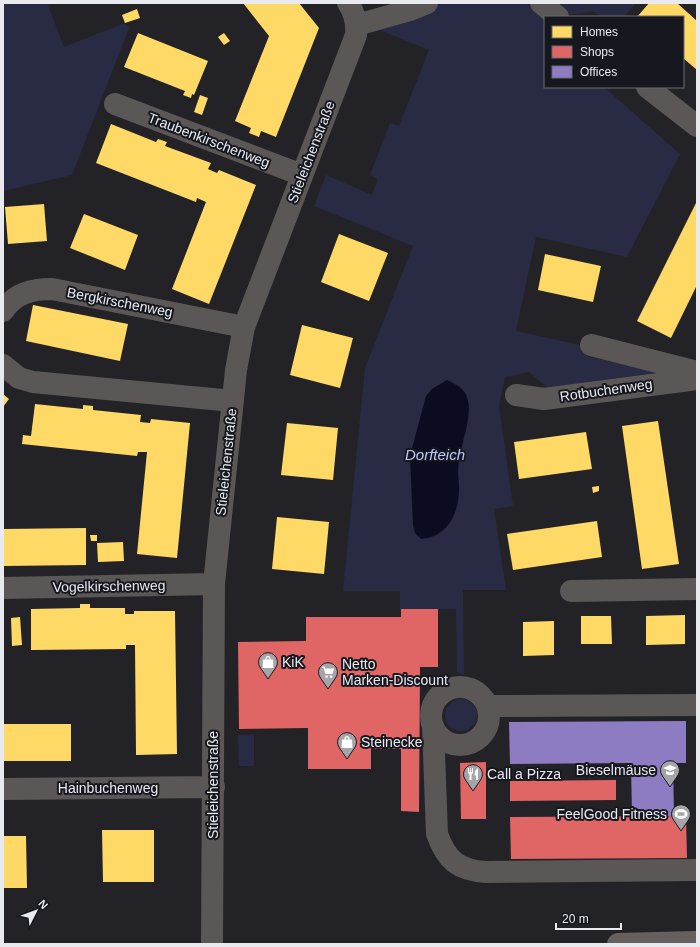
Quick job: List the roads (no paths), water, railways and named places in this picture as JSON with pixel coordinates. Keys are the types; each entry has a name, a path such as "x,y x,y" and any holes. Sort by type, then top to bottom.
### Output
{"main road":[{"path":"618,944 697,942"}],"street":[{"path":"348,3 353,10 357,25 410,10 427,3"},
{"path":"541,3 557,16"},
{"name":"Stieleichenstraße","path":"212,944 214,584 233,401 244,327 353,43 357,25"},
{"path":"648,88 697,126"},
{"name":"Traubenkirschenweg","path":"115,104 302,175"},
{"name":"Bergkirschenweg","path":"3,311 8,303 22,293 36,289 52,289 244,327"},
{"name":"Rotbuchenweg","path":"591,345 697,372"},
{"path":"3,365 19,378 33,382 233,401"},
{"name":"Rotbuchenweg","path":"516,395 544,399 697,379"},
{"name":"Vogelkirschenweg","path":"3,588 214,584"},
{"path":"571,591 697,589"},
{"path":"433,726 436,733 450,744 458,746 470,744 481,737 486,731 490,718 488,706 484,699 471,689 463,687 447,690 435,702 432,710 437,834 442,847 452,861 468,871 693,869"},
{"path":"488,706 697,705"},
{"name":"Hainbuchenweg","path":"3,788 214,787"}],"water":[{"name":"Dorfteich","path":"447,380 463,390 467,397 469,407 469,415 458,464 459,489 457,507 445,529 438,534 421,539 415,533 413,525 410,456 426,396 432,389"}],"place":[{"name":"KiK","path":"268,679"},
{"name":"Netto Marken-Discount","path":"328,689"},
{"name":"Steinecke","path":"347,759"},
{"name":"Bieselmäuse","path":"670,787"},
{"name":"Call a Pizza","path":"473,791"},
{"name":"FeelGood Fitness","path":"681,831"}]}
